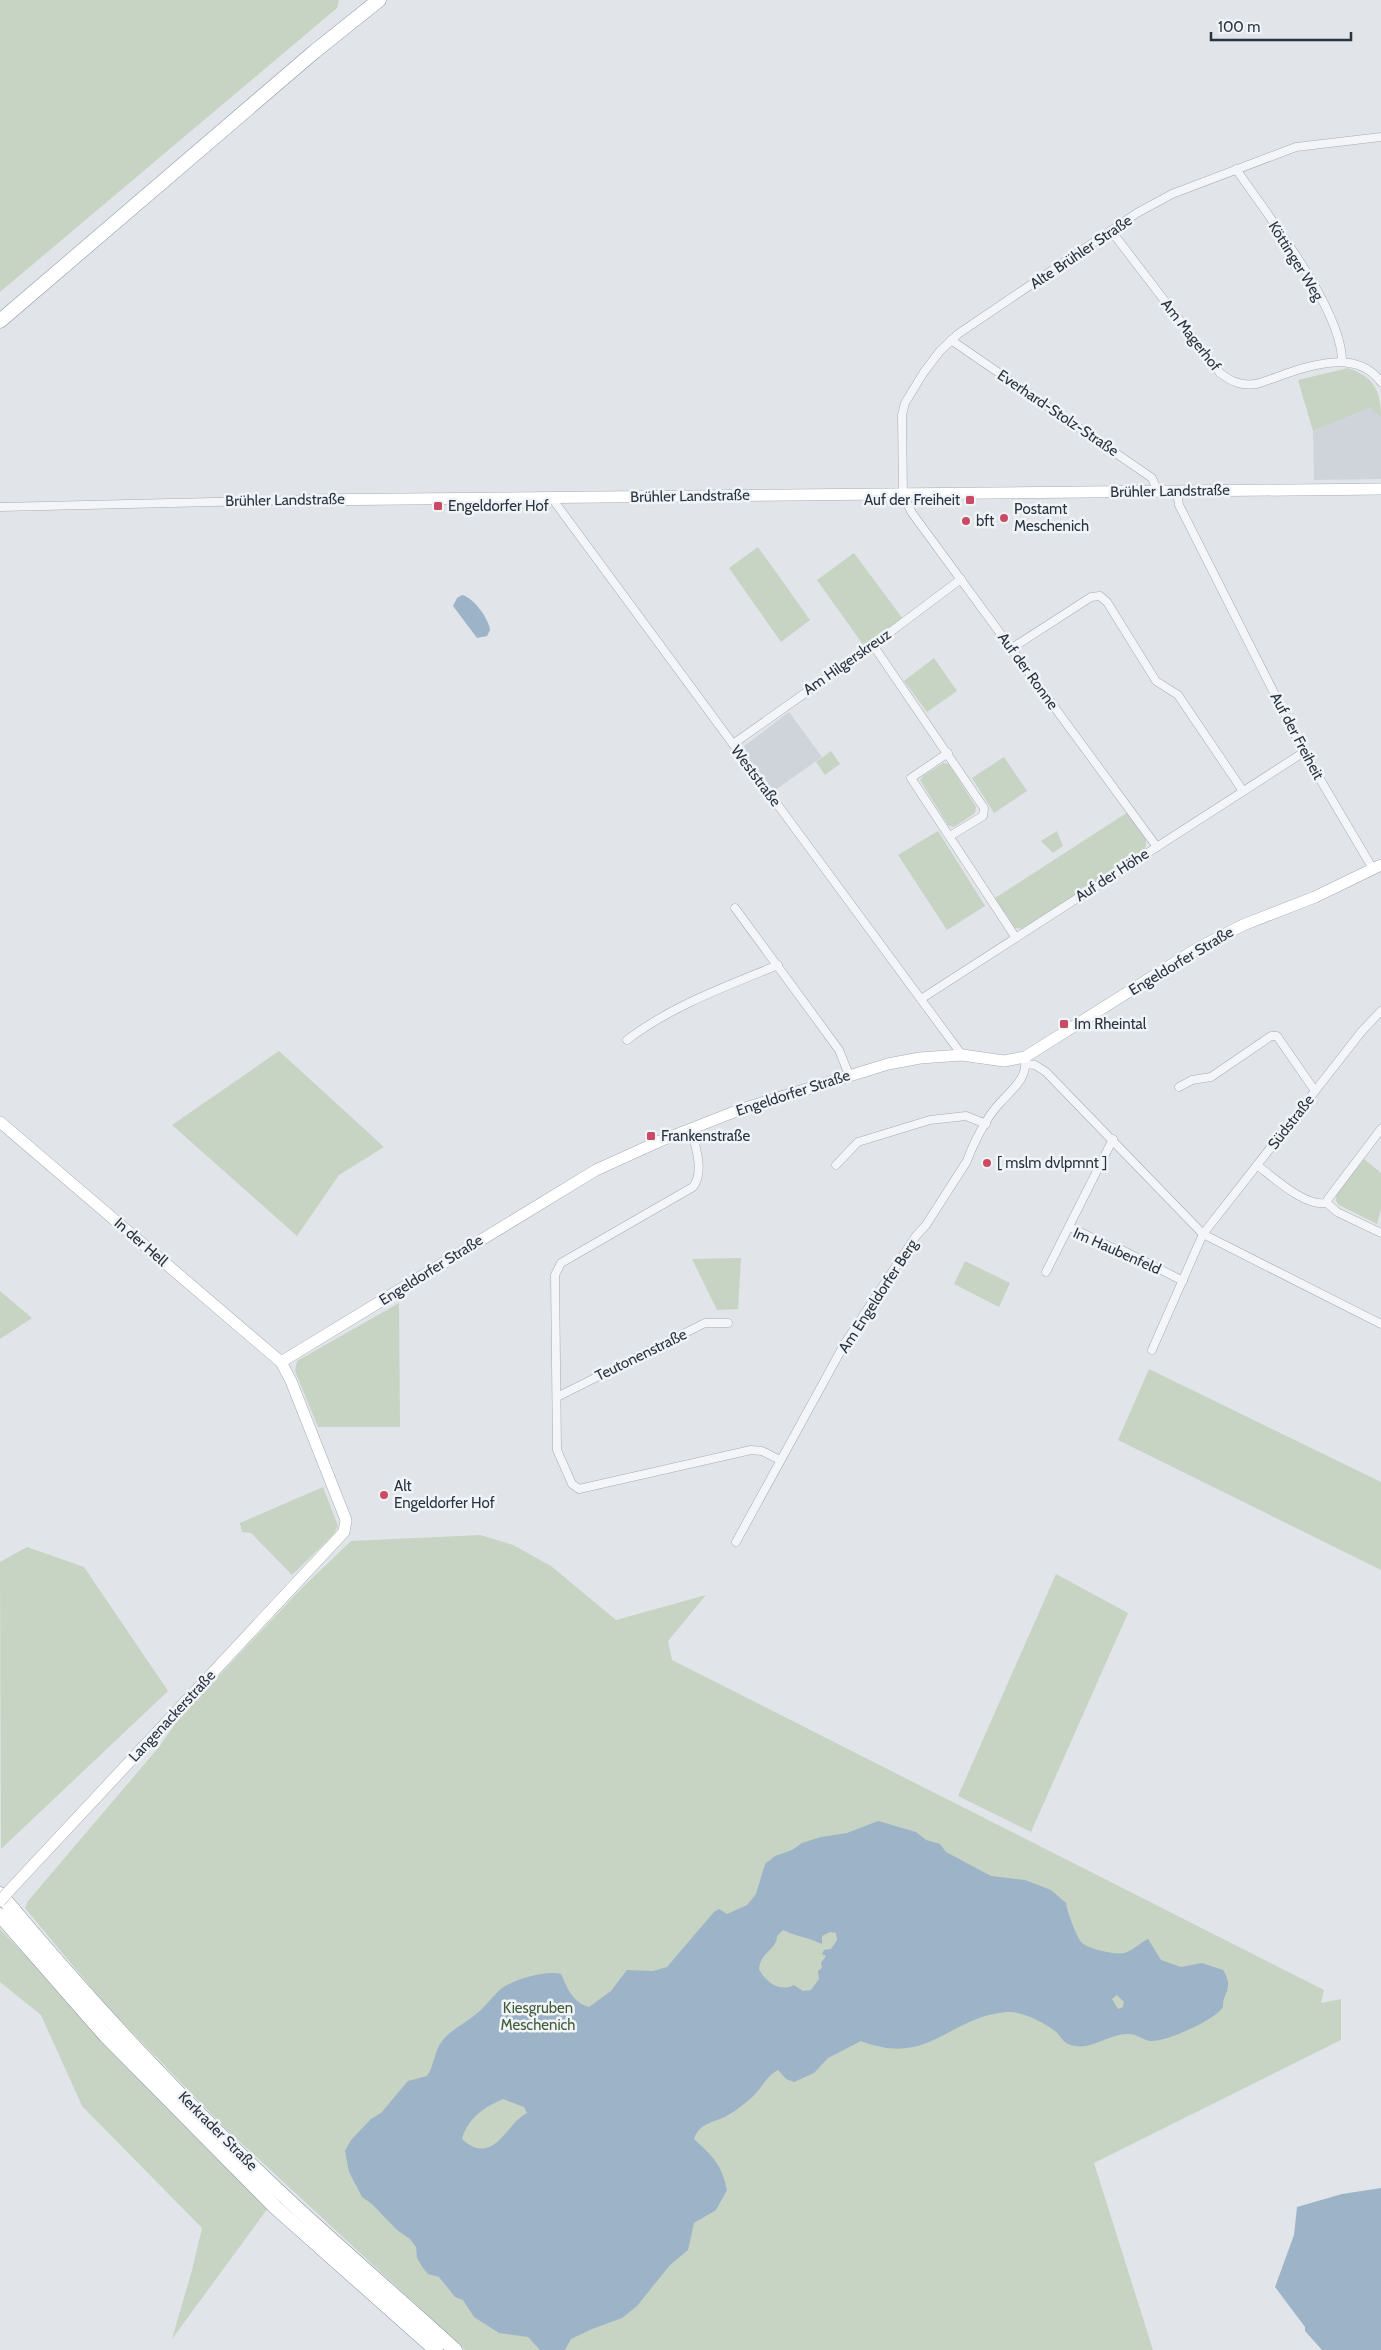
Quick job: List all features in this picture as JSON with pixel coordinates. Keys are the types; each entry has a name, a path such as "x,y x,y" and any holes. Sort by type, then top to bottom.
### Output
{"highway":[{"path":"0,321 379,0"},
{"name":"Kerkrader Straße","path":"3,1896 114,2025 199,2113 285,2197 455,2350"},
{"name":"Kerkrader Straße","path":"0,1915 105,2035 276,2207 436,2350"}],"street":[{"name":"Alte Brühler Straße","path":"903,494 902,415 905,403 924,372 951,340 1112,232 1137,213 1172,194 1296,147 1381,137"},
{"name":"Köttinger Weg","path":"1236,169 1309,275 1334,329 1342,352 1342,361"},
{"name":"Am Magerhof","path":"1112,232 1220,373 1230,380 1244,385 1256,384 1328,363 1342,361 1362,365 1371,370 1380,380"},
{"name":"Everhard-Stolz-Straße","path":"951,340 1152,478 1158,492"},
{"name":"Brühler Landstraße","path":"0,507 302,500 1381,489"},
{"name":"Auf der Freiheit","path":"1177,492 1179,505 1304,752 1377,867"},
{"name":"Auf der Ronne","path":"903,494 912,513 1156,846"},
{"name":"Weststraße","path":"551,497 962,1055"},
{"name":"Am Hilgerskreuz","path":"733,744 873,645 961,579"},
{"path":"1012,648 1091,597 1100,596 1107,602 1156,681 1178,695 1243,791"},
{"path":"873,645 948,753 985,812 983,816 950,836"},
{"name":"Auf der Höhe","path":"921,999 1304,752"},
{"path":"948,753 911,778 1016,938"},
{"name":"Engeldorfer Straße","path":"281,1362 596,1170 691,1128 849,1075 920,1058 962,1055 1004,1060 1025,1060 1198,948 1242,925 1315,897 1377,867"},
{"path":"735,908 839,1050 849,1075"},
{"path":"627,1040 650,1024 716,990 778,965"},
{"name":"Südstraße","path":"1203,1234 1362,1031 1381,1011"},
{"path":"1179,1087 1192,1080 1211,1077 1271,1036 1277,1036 1315,1090"},
{"path":"1025,1060 1046,1072 1203,1234 1381,1324"},
{"name":"Am Engeldorfer Berg","path":"736,1542 845,1343 916,1236 926,1225 967,1161 971,1150 1000,1103 1008,1096 1024,1075 1025,1060"},
{"path":"836,1165 858,1142 930,1120 966,1116 986,1124"},
{"name":"In der Hell","path":"0,1122 281,1362"},
{"path":"691,1128 699,1171 697,1181 693,1187 561,1263 557,1268 555,1275 557,1450 572,1484 579,1489 588,1489 751,1450 762,1451 780,1460"},
{"path":"1328,1203 1328,1199 1343,1176 1381,1129"},
{"path":"1070,1227 1113,1139"},
{"path":"1257,1165 1289,1190 1316,1203 1328,1203 1337,1212 1381,1233"},
{"name":"Im Haubenfeld","path":"1046,1272 1070,1227 1113,1248 1122,1250 1182,1281"},
{"path":"1152,1350 1203,1234"},
{"name":"Teutonenstraße","path":"557,1397 705,1323 728,1322"},
{"name":"Langenackerstraße","path":"3,1896 344,1532 346,1520 291,1381 281,1362"}],"shaded area":[{"path":"1370,408 1381,417 1381,479 1314,480 1313,431"},
{"path":"789,712 822,757 774,791 743,749 744,746"}],"green space":[{"path":"0,0 339,0 337,8 0,292"},
{"path":"1348,368 1364,376 1374,386 1380,400 1381,417 1370,408 1313,431 1298,380"},
{"path":"758,547 810,620 781,642 729,568"},
{"path":"854,553 903,619 864,646 817,580"},
{"path":"934,658 957,691 927,712 904,681"},
{"path":"831,751 840,764 825,775 816,762"},
{"path":"1004,757 1027,791 994,813 972,778"},
{"path":"943,763 949,764 976,807 975,813 954,827 948,825 920,780"},
{"path":"1128,812 1145,836 1146,846 1143,852 1024,929 1015,928 995,898"},
{"path":"938,831 985,906 947,930 898,855"},
{"path":"1057,831 1063,846 1053,853 1041,841"},
{"path":"279,1051 384,1147 339,1175 297,1236 172,1125"},
{"path":"1364,1159 1381,1173 1381,1209 1377,1224 1339,1205 1336,1201 1336,1194"},
{"path":"741,1258 738,1309 717,1310 692,1259"},
{"path":"965,1261 1010,1283 999,1307 954,1284"},
{"path":"0,1291 32,1318 0,1339"},
{"path":"399,1303 400,1427 318,1427 295,1371 297,1361"},
{"path":"1149,1369 1381,1482 1381,1570 1118,1440"},
{"path":"323,1487 338,1526 334,1534 292,1575 251,1533 242,1532 240,1523"},
{"name":"Kiesgruben Meschenich","path":"480,1535 513,1545 551,1566 616,1620 706,1595 668,1641 672,1660 1324,1990 1321,2003 1341,1999 1341,2040 1094,2163 1153,2350 465,2350 225,2128 103,2002 25,1908 28,1901 159,1747 179,1718 301,1589 351,1541"},
{"path":"27,1547 84,1567 168,1691 1,1849 0,1562"},
{"path":"1056,1574 1128,1613 1031,1832 958,1796"},
{"path":"0,1929 268,2208 172,2339 202,2228 82,2106 41,2015 0,1982"}],"water":[{"path":"462,595 471,600 484,615 490,630 487,636 477,638 453,606 457,598"},
{"path":"878,1821 916,1832 926,1840 940,1844 946,1852 991,1876 1025,1880 1051,1890 1066,1903 1077,1935 1085,1945 1109,1952 1124,1953 1148,1939 1161,1960 1181,1967 1202,1963 1223,1970 1228,1986 1223,2007 1211,2018 1169,2038 1152,2041 1127,2034 1083,2046 1068,2044 1055,2031 1033,2018 1009,2012 988,2015 938,2038 905,2048 885,2048 861,2041 828,2058 814,2073 794,2082 786,2079 778,2070 766,2080 755,2095 740,2107 725,2117 704,2126 697,2133 694,2139 719,2167 727,2190 716,2210 694,2223 688,2250 670,2265 637,2306 622,2318 571,2339 565,2350 540,2350 528,2337 499,2333 474,2317 463,2300 455,2297 439,2277 428,2274 423,2268 417,2258 416,2247 410,2239 397,2230 372,2204 362,2197 349,2172 345,2151 351,2140 371,2119 381,2113 408,2081 427,2076 438,2048 444,2039 479,2012 502,1988 531,1976 547,1973 561,1974 568,1990 578,2002 589,2007 611,1991 627,1970 653,1971 667,1967 714,1912 719,1909 727,1914 747,1905 756,1894 765,1864 775,1856 792,1850 802,1843 821,1837 847,1833","holes":["783,1930 822,1944 822,1936 830,1932 836,1933 837,1940 831,1949 824,1950 822,1954 826,1956 821,1963 822,1968 818,1971 819,1979 811,1990 803,1991 794,1985 783,1988 773,1985 759,1969 762,1959 774,1945 777,1936","1117,1995 1124,2002 1123,2007 1118,2009 1112,1999","503,2099 524,2107 527,2113 519,2118 499,2141 483,2149 473,2147 462,2139 468,2125 472,2119"]},
{"path":"1381,2188 1381,2350 1322,2350 1305,2331 1305,2327 1275,2287 1294,2235 1297,2207 1342,2194"}],"place":[{"name":"Auf der Freiheit","path":"970,500"},
{"name":"Engeldorfer Hof","path":"438,506"},
{"name":"Postamt Meschenich","path":"1004,518"},
{"name":"bft","path":"966,521"},
{"name":"Im Rheintal","path":"1064,1024"},
{"name":"Frankenstraße","path":"651,1136"},
{"name":"[ mslm dvlpmnt ]","path":"987,1163"},
{"name":"Alt Engeldorfer Hof","path":"384,1495"}]}
